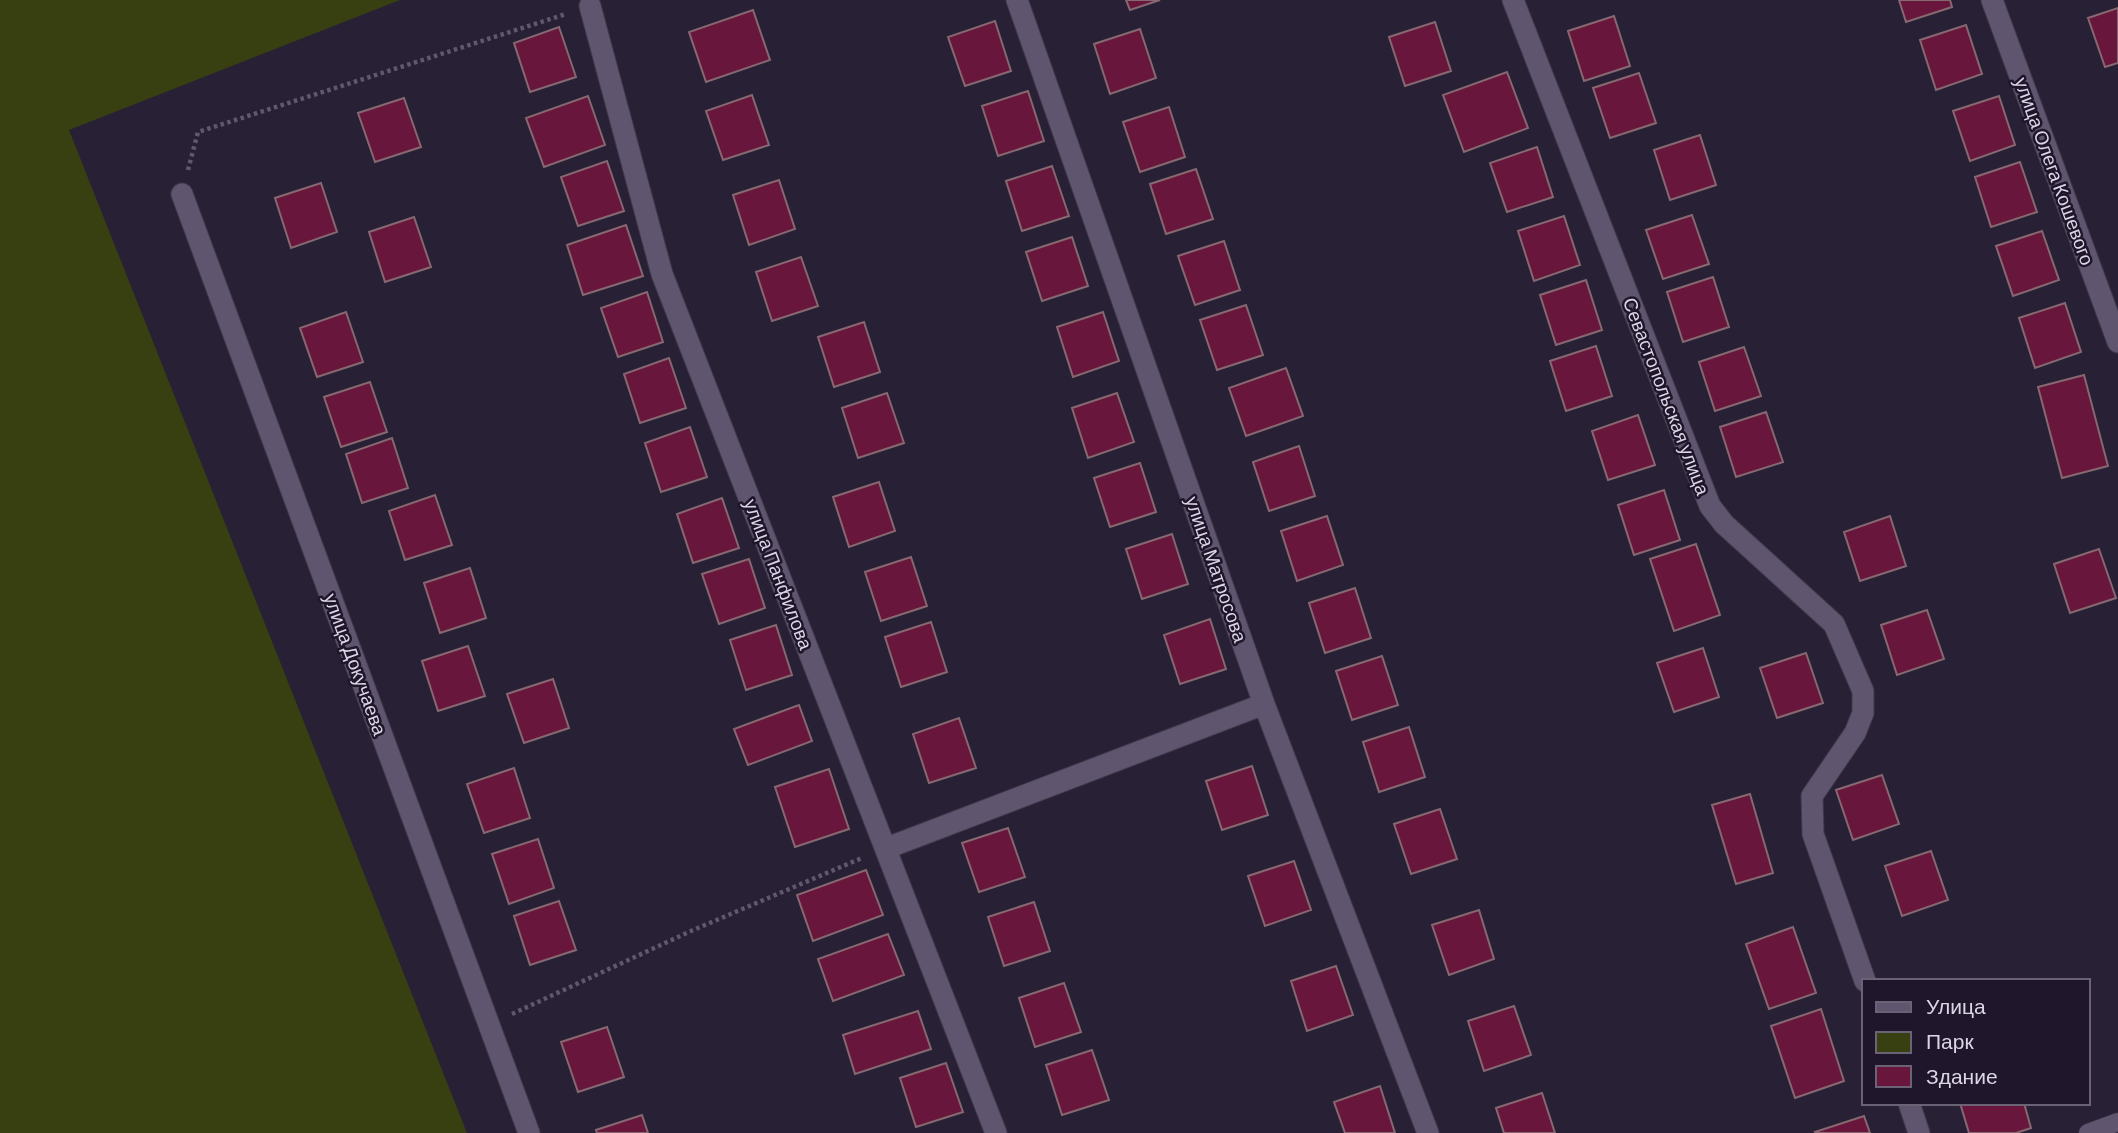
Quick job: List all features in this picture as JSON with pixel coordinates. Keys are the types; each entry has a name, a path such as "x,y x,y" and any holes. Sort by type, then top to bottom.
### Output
{"street":[{"name":"улица Матросова","path":"1017,0 1264,704 1428,1133"},
{"name":"Севастопольская улица","path":"1513,0 1710,506 1724,524 1833,624 1857,674 1863,691 1863,713 1855,733 1812,796 1811,813 1813,834 1864,979"},
{"name":"улица Олега Кошевого","path":"1993,0 2118,342"},
{"name":"улица Панфилова","path":"590,6 662,274 996,1133"},
{"name":"улица Докучаева","path":"182,194 529,1133"},
{"path":"887,848 1264,704"},
{"path":"1910,1105 1919,1133"}],"lane":[{"path":"2088,1133 2118,1122"}],"path":[{"path":"182,194 198,132 590,6"},
{"path":"489,1025 691,931 887,848"}],"green space":[{"path":"0,0 400,0 69,130 467,1133 0,1133"}],"building":[{"path":"1126,0 1160,0 1130,10"},
{"path":"1899,0 1950,0 1952,7 1906,22"},
{"path":"2118,8 2118,63 2105,67 2088,18"},
{"path":"753,10 770,60 706,82 689,32"},
{"path":"1614,16 1630,66 1584,81 1568,31"},
{"path":"995,21 1011,71 965,86 948,37"},
{"path":"1435,22 1451,71 1405,86 1389,37"},
{"path":"1966,25 1982,74 1936,90 1920,40"},
{"path":"559,27 576,77 530,92 514,43"},
{"path":"1140,29 1156,78 1110,94 1094,44"},
{"path":"1507,72 1528,128 1464,152 1443,95"},
{"path":"1639,73 1656,123 1610,138 1593,88"},
{"path":"1028,91 1044,141 998,156 982,106"},
{"path":"752,95 769,145 723,160 706,111"},
{"path":"588,96 605,145 544,167 526,118"},
{"path":"1999,96 2015,145 1970,161 1953,111"},
{"path":"404,98 421,147 375,162 358,113"},
{"path":"1169,107 1185,157 1140,172 1123,122"},
{"path":"1700,135 1716,185 1670,200 1654,150"},
{"path":"1537,147 1553,197 1507,212 1490,163"},
{"path":"607,161 624,211 578,226 561,177"},
{"path":"2020,162 2037,212 1991,227 1975,177"},
{"path":"1052,166 1069,216 1022,231 1006,181"},
{"path":"1196,169 1213,219 1166,234 1150,184"},
{"path":"779,180 795,229 749,245 733,195"},
{"path":"321,183 337,232 291,248 275,198"},
{"path":"1692,215 1709,264 1663,279 1646,230"},
{"path":"1564,216 1580,265 1534,281 1518,231"},
{"path":"414,217 431,267 385,282 369,232"},
{"path":"626,225 643,276 583,295 567,245"},
{"path":"2042,231 2059,280 2013,296 1996,246"},
{"path":"1072,237 1088,286 1042,301 1026,252"},
{"path":"1224,241 1240,290 1195,305 1178,256"},
{"path":"801,257 818,306 772,321 756,272"},
{"path":"1713,277 1729,327 1683,342 1667,292"},
{"path":"1586,280 1602,330 1556,345 1540,295"},
{"path":"647,292 663,342 618,357 601,308"},
{"path":"2065,303 2081,352 2035,368 2019,318"},
{"path":"1246,305 1263,355 1217,370 1200,320"},
{"path":"346,312 363,362 317,377 300,328"},
{"path":"1103,312 1119,361 1073,377 1057,327"},
{"path":"864,322 880,372 834,387 818,337"},
{"path":"1596,346 1612,396 1566,411 1550,361"},
{"path":"1744,347 1761,396 1715,411 1699,362"},
{"path":"669,358 686,408 640,423 624,374"},
{"path":"1286,368 1303,416 1246,436 1229,388"},
{"path":"2084,375 2108,466 2062,478 2038,387"},
{"path":"370,382 387,432 341,447 324,397"},
{"path":"887,393 904,443 858,458 842,408"},
{"path":"1117,393 1134,442 1088,458 1072,408"},
{"path":"1766,412 1783,462 1736,477 1720,427"},
{"path":"1638,415 1655,465 1608,480 1592,431"},
{"path":"690,427 707,477 661,492 645,443"},
{"path":"392,438 408,488 362,503 346,454"},
{"path":"1299,446 1315,496 1269,511 1253,462"},
{"path":"1140,463 1156,512 1110,527 1094,478"},
{"path":"879,482 895,531 849,547 833,497"},
{"path":"1664,490 1680,540 1634,555 1618,505"},
{"path":"435,495 452,545 405,560 389,511"},
{"path":"722,498 739,548 693,563 677,514"},
{"path":"1327,516 1343,565 1297,581 1281,531"},
{"path":"1890,516 1906,566 1860,581 1844,532"},
{"path":"1172,534 1188,584 1142,599 1126,549"},
{"path":"1696,544 1720,615 1674,631 1650,559"},
{"path":"2099,549 2116,598 2070,613 2054,564"},
{"path":"911,557 927,606 881,621 865,572"},
{"path":"749,559 765,608 719,624 702,574"},
{"path":"470,568 486,618 440,633 424,583"},
{"path":"1355,588 1371,638 1325,653 1309,603"},
{"path":"1927,610 1944,659 1897,675 1881,625"},
{"path":"1210,619 1226,669 1180,684 1164,635"},
{"path":"931,622 947,672 901,687 885,637"},
{"path":"776,625 792,675 746,690 730,640"},
{"path":"468,646 485,696 438,711 422,661"},
{"path":"1703,648 1719,697 1674,712 1657,663"},
{"path":"1806,653 1823,703 1777,718 1760,668"},
{"path":"1382,656 1398,705 1352,720 1336,671"},
{"path":"553,679 569,728 524,743 507,694"},
{"path":"799,705 812,741 748,765 734,729"},
{"path":"959,718 976,768 929,783 913,734"},
{"path":"1409,727 1425,777 1379,792 1363,742"},
{"path":"1252,766 1268,815 1222,830 1206,781"},
{"path":"514,768 530,818 484,833 467,784"},
{"path":"829,769 849,829 795,847 775,787"},
{"path":"1882,775 1899,824 1853,840 1836,790"},
{"path":"1750,794 1773,873 1736,884 1712,805"},
{"path":"1440,809 1457,859 1411,874 1394,824"},
{"path":"1008,828 1025,877 979,892 962,843"},
{"path":"538,839 554,888 509,904 492,854"},
{"path":"1931,851 1948,900 1902,916 1885,866"},
{"path":"1294,861 1311,910 1265,926 1248,876"},
{"path":"866,870 883,915 813,941 797,895"},
{"path":"559,901 576,950 530,965 514,916"},
{"path":"1034,902 1050,951 1004,966 988,917"},
{"path":"1479,910 1494,959 1449,975 1432,925"},
{"path":"1793,927 1816,993 1769,1009 1746,944"},
{"path":"888,934 904,975 833,1001 818,959"},
{"path":"1336,966 1353,1015 1307,1031 1291,981"},
{"path":"1064,983 1081,1032 1035,1047 1019,998"},
{"path":"1514,1006 1531,1055 1484,1071 1468,1021"},
{"path":"1821,1009 1844,1081 1795,1098 1771,1026"},
{"path":"918,1011 931,1049 855,1074 843,1035"},
{"path":"607,1027 624,1077 578,1092 561,1042"},
{"path":"1092,1050 1109,1100 1062,1115 1046,1065"},
{"path":"946,1063 963,1112 916,1127 900,1078"},
{"path":"1380,1086 1395,1133 1345,1133 1334,1102"},
{"path":"1542,1093 1555,1133 1504,1133 1496,1108"},
{"path":"1961,1105 2025,1105 2031,1128 2016,1133 1969,1133"},
{"path":"642,1115 648,1133 597,1133 596,1130"},
{"path":"1864,1116 1870,1133 1815,1132"}]}
